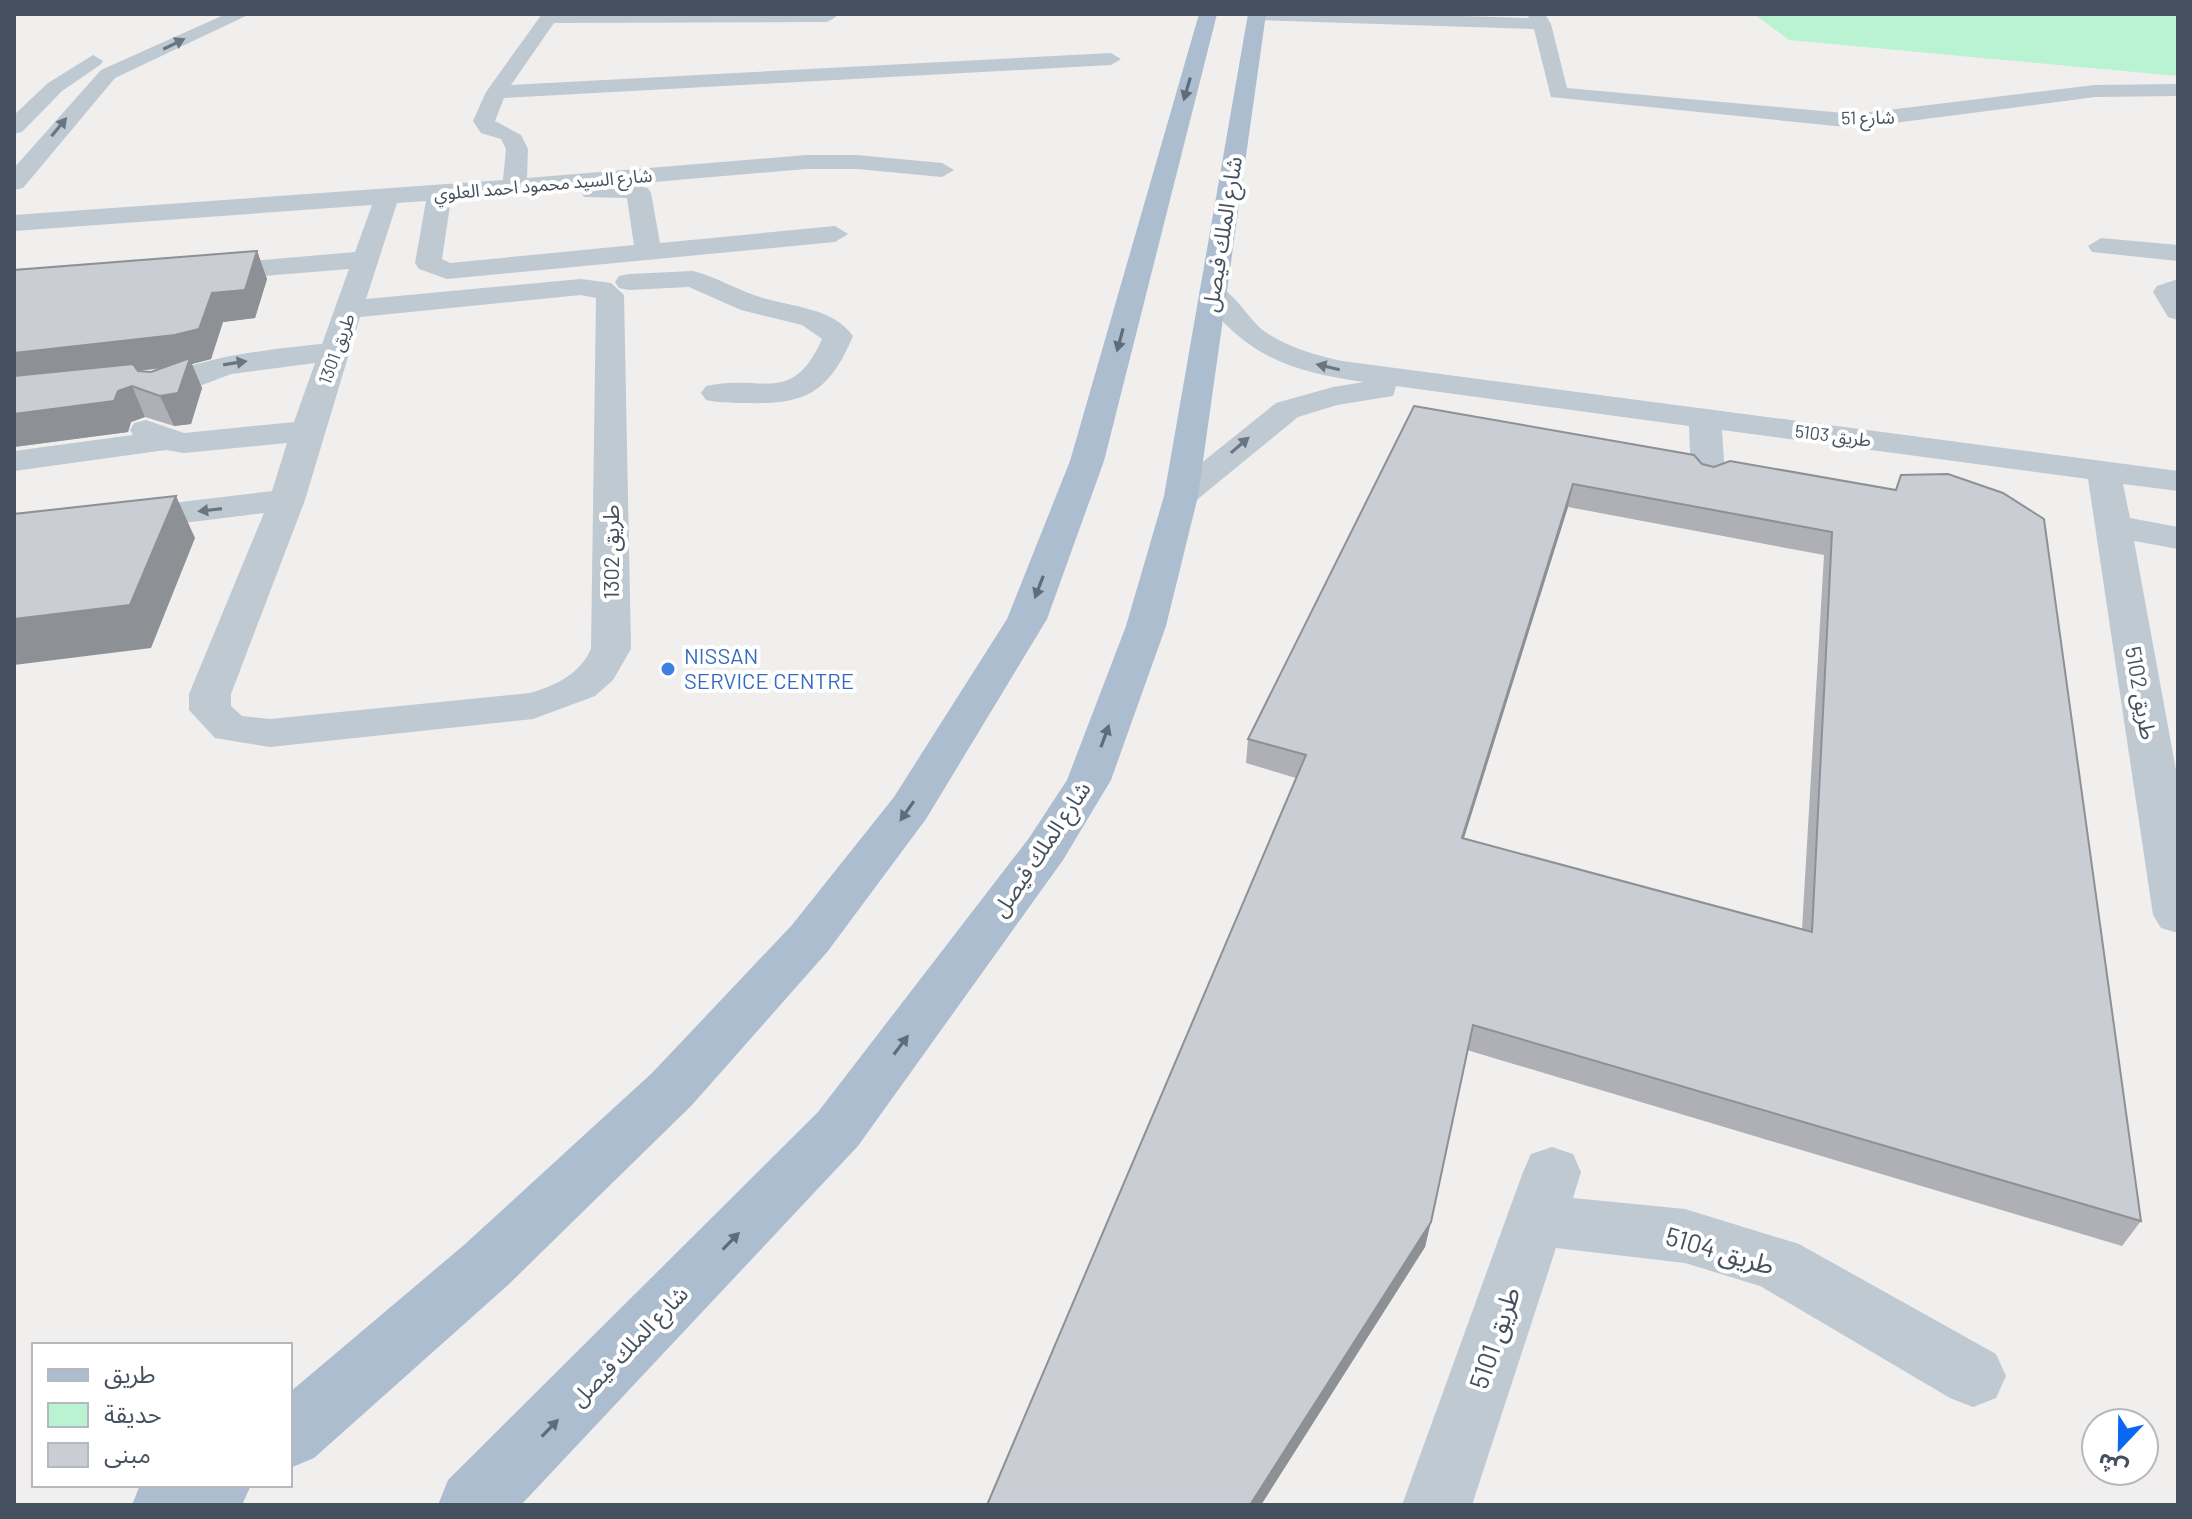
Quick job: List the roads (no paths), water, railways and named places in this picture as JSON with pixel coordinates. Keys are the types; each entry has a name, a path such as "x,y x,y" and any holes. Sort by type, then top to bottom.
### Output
{"main road":[{"path":"292,1433 486,1265 672,1089 810,938 910,808 1027,619 1087,461 1208,14"},
{"name":"شارع الملك فيصل","path":"485,1498 838,1129 1046,849 1089,780 1146,626 1181,496 1257,14"},
{"path":"167,1505 211,1487"},
{"path":"197,1505 227,1487"},
{"path":"212,1505 228,1487"}],"street":[{"path":"18,117 55,87 118,48 201,14"},
{"path":"28,88 55,87 108,74 241,14"},
{"path":"1257,14 1539,19"},
{"path":"514,187 517,149 510,135 489,128 484,121 496,92 550,16 827,17"},
{"name":"شارع 51","path":"1539,19 1558,93 1855,121 2095,91 2178,90"},
{"path":"496,92 1111,59"},
{"path":"108,74 17,180 27,196 114,222"},
{"path":"639,198 857,162 942,170"},
{"name":"شارع السيد محمود احمد العلوي","path":"14,223 114,222 387,197 439,200 514,187 768,175"},
{"path":"648,252 639,198 635,191 622,189 439,200 428,263 437,269 648,252 835,234"},
{"name":"طريق 1301","path":"217,720 210,710 210,694 287,500 307,431 387,197"},
{"path":"20,242 114,222"},
{"path":"2101,246 2178,253"},
{"path":"181,275 368,259"},
{"path":"351,309 649,279 693,279 751,304 812,319 838,336 819,377 807,387 784,393 717,393"},
{"name":"طريق 1302","path":"217,720 230,728 270,733 533,706 564,697 588,683 605,666 611,649 610,295 592,287"},
{"path":"2178,287 2167,292 2178,311"},
{"name":"طريق 5103","path":"1213,292 1245,329 1287,358 1354,372 2178,481"},
{"path":"163,383 223,365 335,352"},
{"name":"طريق 5103","path":"1181,496 1287,410 1333,396 1391,388 1489,389"},
{"path":"1705,419 1708,476"},
{"path":"14,461 156,435 205,442 307,431"},
{"name":"طريق 5102","path":"2104,471 2178,915"},
{"path":"14,533 287,500"},
{"path":"2113,526 2178,538"},
{"name":"طريق 5104","path":"1544,1196 1777,1264 1973,1376"},
{"name":"طريق 5101","path":"1437,1505 1544,1196"}],"place":[{"name":"NISSAN SERVICE CENTRE","path":"668,669"}]}
